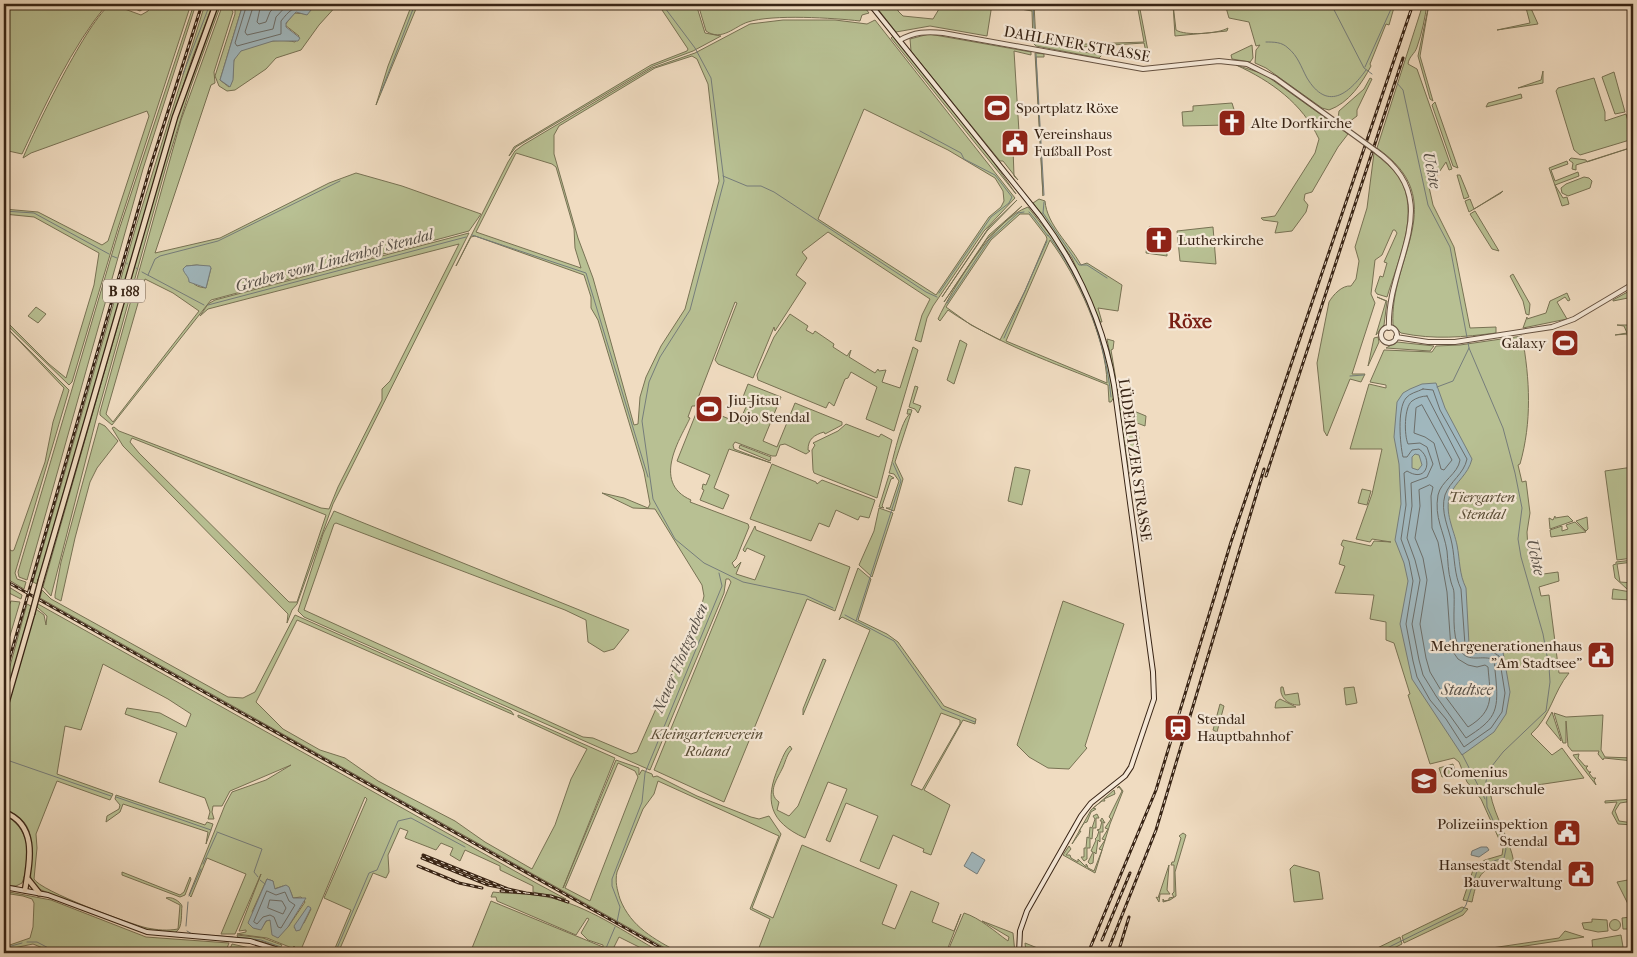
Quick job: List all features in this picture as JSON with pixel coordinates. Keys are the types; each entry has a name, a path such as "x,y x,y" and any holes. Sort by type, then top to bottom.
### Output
{"main road":[{"name":"B 188","path":"4,711 175,117 195,55 216,4"},
{"name":"LÜDERITZER STRASSE","path":"870,4 1050,229 1074,267 1090,300 1104,338 1114,385 1153,672 1154,699 1135,761 1125,776 1091,803 1081,816 1026,911 1020,931 1019,953"},
{"name":"DAHLENER STRASSE","path":"900,40 915,33 928,31 943,32 1144,69 1215,62 1242,63 1269,74 1376,151 1389,161 1402,176 1409,192 1412,208 1410,230 1390,300 1389,328"},
{"path":"1396,337 1428,342 1465,341 1543,329 1564,324 1633,284"},
{"path":"1389,328 1395,330 1396,337 1390,343 1382,340 1382,332 1389,328"},
{"path":"4,812 18,820 27,834 30,847 25,890"},
{"path":"27,878 39,893"},
{"path":"4,887 39,893 143,931 164,935 250,941 288,953"}],"green space":[{"path":"4,4 107,4 71,57 22,154 4,150"},
{"path":"111,4 141,15 148,11 153,4 191,4 118,228 72,382 69,385 4,322 4,319 49,364 66,378 94,285 99,253 34,217 4,214 4,209 38,212 102,245 108,241 149,116 147,111 31,153 23,158 50,100 76,52 89,30"},
{"path":"124,4 150,4 140,11"},
{"path":"194,4 196,4 143,169 27,580 19,577 18,572 119,230"},
{"path":"205,4 213,4 171,122 37,584 33,582 137,223"},
{"path":"218,4 221,4 191,86 167,163 99,408 51,596 43,587 180,107"},
{"path":"223,4 228,4 233,12 214,72 215,83 211,85 155,253 220,238 329,183 356,173 402,186 481,214 469,231 211,300 112,425 100,415 100,412 181,120","holes":["197,265 211,268 206,288 194,284 188,275 186,266","145,279 173,293 199,311 113,422 106,414"]},
{"path":"230,4 243,4 220,80 229,87 232,80 233,63 237,54 252,45 270,41 295,42 299,36 285,25 294,13 307,14 316,4 338,4 319,25 301,50 276,58 266,69 235,90 227,91 219,86 215,76 235,14 235,8"},
{"path":"412,4 418,4 376,105 388,66"},
{"path":"658,4 696,4 705,33 721,36 693,51 653,66 516,147 509,156 514,147 651,65 687,51 688,49"},
{"path":"698,4 862,4 869,13 862,15 860,21 803,17 772,18 748,22 717,35 706,31"},
{"path":"881,4 897,4 898,11 903,16 933,19 942,4 992,4 987,36 930,26 896,32 878,9"},
{"path":"992,4 1026,8 1030,4 1034,4 1036,42 1060,45 1144,42 1137,4 1139,4 1148,51 1146,52 1144,43 1080,47 1079,51 1102,55 1099,58 1036,46 1033,43 1032,11"},
{"path":"1173,4 1176,30 1201,34 1175,36"},
{"path":"1225,4 1395,4 1389,25 1386,24 1370,64 1371,66 1363,79 1343,103 1329,110 1322,108 1266,68 1255,63 1256,50 1260,45 1256,46 1249,22 1229,18"},
{"path":"1423,4 1427,4 1422,31 1416,49 1408,64 1417,69 1452,169 1449,170 1446,162 1429,187 1433,205 1454,247 1470,328 1496,327 1496,333 1461,337 1425,337 1401,333 1393,325 1394,300 1412,231 1414,209 1411,188 1399,168 1377,148"},
{"path":"1429,4 1420,56 1433,101 1430,99 1418,56"},
{"path":"1525,4 1529,4 1538,24 1497,30 1530,23"},
{"name":"Kleingartenverein Roland","path":"783,20 835,20 867,24 875,20 1015,198 984,231 933,306 927,318 921,342 915,340 922,315 930,299 828,232 802,252 807,258 796,275 806,283 775,331 774,327 753,378 718,364 715,360 737,303 735,302 695,406 692,406 688,417 690,418 676,447 672,459 672,482 679,492 691,500 690,502 748,524 749,527 736,559 732,563 735,568 741,562 736,574 755,580 765,556 747,548 745,552 743,550 755,526 756,530 850,567 835,611 807,599 724,802 654,770 731,582 729,579 726,579 724,593 650,770 304,617 298,611 323,534 334,511 629,630 614,649 604,652 588,642 586,620 565,610 336,523 334,524 304,610 583,737 593,738 631,754 637,752 702,604 704,596 702,585 655,509 633,508 602,493 624,498 648,508 650,504 644,472 598,320 591,308 591,297 584,275 475,236 471,237 456,266 515,151 652,68 695,53 750,24","holes":["692,56 697,59 708,84 719,181 685,309 661,346 646,377 640,397 638,424 634,425 593,278 578,238 554,154 554,135 559,126 655,68","864,109 948,150 995,178 1003,191 1004,201 1001,207 989,217 936,295 818,219","516,153 552,164 556,167 574,229 575,248 581,268 476,232"]},
{"path":"1228,28 1227,31 1212,32 1223,30"},
{"path":"929,34 1031,52 1031,55 1014,51 1020,148 1013,148 1014,175 1003,161 1000,161 911,51 910,39"},
{"path":"893,36 980,143 1016,194 891,38"},
{"path":"1252,45 1253,58 1250,62 1232,59 1231,55"},
{"path":"1035,53 1044,54 1044,57 1036,57 1043,196"},
{"path":"1236,65 1264,74 1348,134 1338,147 1312,192 1305,194 1304,200 1308,205 1306,212 1292,231 1275,233 1278,222 1261,218 1275,216 1315,153 1319,139 1304,115 1284,94 1261,78"},
{"path":"1543,71 1543,83 1518,88 1541,80"},
{"path":"1614,72 1625,112 1615,114 1602,77"},
{"path":"1370,78 1372,79 1357,110 1357,116 1345,125 1338,119 1339,111 1364,89"},
{"path":"1594,78 1605,112 1605,121 1626,114 1630,128 1633,128 1633,139 1580,155 1574,150 1556,91 1558,88"},
{"path":"1521,94 1522,98 1486,107 1488,103"},
{"path":"1435,102 1458,168 1453,166 1432,105"},
{"path":"1232,103 1240,129 1229,132 1227,125 1183,126 1182,112 1193,111 1193,106"},
{"path":"1374,153 1399,177 1405,191 1408,221 1401,252 1387,297 1377,294 1375,291 1380,276 1383,277 1387,263 1384,262 1397,233 1395,230 1393,230 1382,255 1375,260 1371,294 1375,303 1352,374 1365,374 1361,382 1350,379 1327,436 1324,431 1317,363 1329,302 1338,291 1344,287 1351,286 1356,279 1359,261 1355,247 1367,208"},
{"path":"1571,158 1586,160 1587,162 1576,165 1576,170 1572,169 1573,163 1569,160"},
{"path":"1567,161 1568,164 1551,170 1555,181 1578,172 1579,176 1555,185 1563,198 1567,197 1569,204 1562,206 1549,168"},
{"path":"1457,175 1460,175 1469,197 1464,199"},
{"path":"1584,177 1592,181 1590,188 1568,196 1562,193 1561,188 1566,184"},
{"path":"1503,191 1501,193 1469,212 1465,201 1470,199 1474,209"},
{"path":"1039,199 1045,201 1054,226 1081,265 1087,263 1122,285 1118,311 1098,308 1102,322 1100,322 1072,258 1033,203"},
{"path":"1017,200 987,231 942,297 989,227"},
{"path":"1022,206 987,239 944,302 989,235"},
{"path":"1028,207 1059,246 1086,297 1095,324 1080,289 1050,240 1006,341 1107,383 1097,331 1108,365 1114,397 1111,402 1109,402 1108,385 1000,340 1025,291 1047,239 1029,214 1020,214 991,240 946,307 968,323 948,310 940,321 938,319 964,272 1002,225 1015,214"},
{"path":"1475,211 1499,251 1492,249 1470,214"},
{"path":"1149,227 1166,229 1167,256 1146,253"},
{"path":"1213,227 1216,264 1180,261 1177,231"},
{"path":"469,233 333,504 297,604 292,610 287,623 288,614 123,446 112,428 114,427 119,431 321,508 329,509 338,487 382,400 382,389 390,381 459,244 208,309 200,316 208,304 215,300","holes":["132,438 326,515 297,602 289,602 130,442"]},
{"path":"1513,274 1530,304 1529,315 1526,314 1523,301 1510,276"},
{"path":"1633,289 1633,297 1613,301 1613,300"},
{"path":"1567,293 1570,300 1568,301 1565,297 1557,302 1567,319 1523,328 1527,317 1527,319 1546,313 1550,301"},
{"path":"1377,297 1387,301 1384,325 1376,335 1386,301"},
{"path":"36,307 46,314 38,323 28,316"},
{"path":"790,314 808,326 806,330 813,334 815,331 834,344 833,347 847,356 851,350 849,357 875,373 878,369 879,371 886,370 882,382 900,388 913,347 918,350 894,431 866,419 877,387 851,372 848,378 845,379 834,406 829,402 826,408 758,380 757,375 774,337"},
{"path":"1633,318 1629,335 1632,336 1629,343 1627,334 1615,335 1627,333 1624,326 1617,325 1631,325"},
{"path":"4,325 69,390 15,573 17,579 26,582 24,589 4,577 4,546 12,551 14,550 45,462 53,422 64,388"},
{"name":"Tiergarten Stendal","path":"1522,336 1527,368 1528,416 1524,448 1520,464 1518,465 1522,482 1526,481 1530,513 1527,532 1528,549 1536,575 1558,572 1559,581 1539,587 1541,596 1549,595 1559,673 1569,673 1559,688 1548,712 1531,734 1552,755 1562,748 1584,778 1490,792 1514,863 1483,872 1477,883 1472,902 1463,900 1474,867 1485,860 1502,855 1503,848 1481,799 1467,782 1459,762 1454,758 1430,764 1394,643 1386,640 1386,622 1370,619 1374,595 1335,593 1345,566 1339,564 1344,547 1341,545 1343,540 1371,546 1374,541 1391,542 1372,539 1370,542 1356,539 1372,494 1382,449 1350,449 1369,384 1386,388 1386,385 1370,382 1384,350 1432,352 1436,346 1460,345"},
{"path":"1378,337 1379,342 1368,366 1374,338"},
{"path":"1107,339 1114,341 1113,349 1111,350 1120,404"},
{"path":"960,340 967,344 954,384 947,380"},
{"path":"1397,342 1434,346 1430,351 1386,348"},
{"path":"748,384 781,397 763,441 777,447 795,403 842,422 842,425 810,440 808,450 810,451 806,454 785,444 780,445 776,456 772,456 735,442 733,445 734,449 771,463 729,449 714,488 729,495 723,509 700,500 704,490 702,489 703,484 706,485 710,475 677,461 701,401 720,407 717,414 739,423 749,400 743,397"},
{"path":"915,386 918,387 913,403 921,406 918,413 915,409 909,407"},
{"path":"1119,405 1146,416 1145,426 1137,423 1134,432 1138,431 1139,439 1127,439 1127,443 1124,443"},
{"path":"908,409 912,410 895,462 903,479 894,511 886,508 890,508 899,481 894,474 889,473 900,432 910,414 907,414"},
{"path":"99,423 105,426 118,441 97,468 90,482 61,601 55,598 55,595 61,562"},
{"path":"846,424 879,437 881,434 892,440 877,498 814,473 812,450 815,445 813,443 838,431"},
{"path":"1134,442 1134,445 1140,445 1139,458 1127,458 1125,444"},
{"path":"740,445 771,457 770,461 739,448"},
{"path":"1127,459 1139,459 1137,472 1131,478"},
{"path":"772,464 817,484 822,480 875,500 869,518 860,516 858,520 836,510 829,527 819,523 811,541 750,519"},
{"path":"1015,467 1030,470 1022,505 1008,501"},
{"path":"1633,467 1633,558 1617,560 1605,471"},
{"path":"889,475 894,478 891,479 882,506 884,508 879,507"},
{"path":"1362,489 1371,491 1367,505 1358,503"},
{"path":"879,508 893,513 872,577 859,565 874,531"},
{"path":"1555,516 1555,518 1568,516 1573,521 1550,529 1549,518 1553,520"},
{"path":"1587,517 1588,529 1586,531 1576,521"},
{"path":"1575,522 1586,532 1551,537 1550,530 1562,526 1562,531 1568,529 1566,525"},
{"path":"1633,560 1633,562 1617,564 1620,582 1633,583 1633,587 1627,589 1615,578 1613,565 1616,562"},
{"path":"858,568 871,579 858,620 887,634 898,642 944,706 976,719 975,724 963,720 924,790 950,805 931,855 923,852 924,849 893,835 879,869 860,861 878,816 846,803 830,842 826,840 847,789 828,782 805,838 784,825 773,809 771,800 774,778 790,746 792,749 774,785 773,794 779,802 777,810 789,816 798,806 870,630 842,617 839,620","holes":["941,713 960,720 960,724 922,790 911,785"]},
{"path":"4,584 22,595 21,599 9,593 4,597"},
{"path":"1613,589 1631,592 1632,600 1612,599"},
{"path":"42,590 51,599 228,697 243,698 255,692 295,615 511,711 514,715 297,620 256,702 283,729 320,750 345,758 378,781 455,821 485,842 532,869 555,825 571,779 587,749 518,717 518,715 615,758 563,888 616,760 639,768 639,775 642,770 652,774 653,777 657,776 697,796 751,817 759,819 769,816 781,834 752,908 773,918 802,845 897,885 882,924 895,929 911,891 939,903 932,922 954,931 961,914 946,953 757,953 770,919 750,909 779,836 658,781 654,794 643,809 617,872 616,882 620,899 630,917 652,937 680,953 674,953 40,598","holes":["618,763 635,771 638,777 590,901 565,888"]},
{"path":"11,601 20,602 4,656 4,618"},
{"path":"1063,601 1124,624 1085,746 1087,748 1069,769 1048,768 1029,757 1017,745"},
{"path":"27,604 31,606 4,703 4,688"},
{"path":"38,604 566,899 533,892 533,886 500,870 500,866 465,850 460,861 450,855 453,848 441,843 436,850 405,838 408,831 400,828 388,855 389,872 386,878 373,873 338,953 333,953 351,910 324,898 367,799 365,797 300,952 294,946 292,948 267,938 237,934 246,932 246,930 239,931 261,874 235,934 221,934 246,874 207,858 191,897 189,895 225,805 232,792 266,780 291,765 230,791 222,806 213,806 214,819 208,819 210,812 205,798 159,782 177,733 125,714 127,708 160,713 186,727 191,714 168,699 103,664 81,730 65,726 57,774 113,794 110,800 57,781 36,834 37,848 34,879 68,899 147,928 178,929 180,905 166,898 173,898 182,906 180,927 176,932 150,931 108,917 37,888 31,880 31,838 28,830 24,822 16,815 4,809 4,719 36,609 44,615 46,625 47,616 37,607","holes":["267,879 273,881 274,889 283,886 290,890 293,898 301,897 305,902 288,927 273,929 272,922 268,919 262,927 252,912","311,909 304,923 294,928 303,914"]},
{"path":"823,659 826,660 803,715 803,709"},
{"path":"1281,687 1283,687 1285,695 1298,693 1300,705 1293,704 1283,698"},
{"path":"1354,687 1357,703 1346,705 1344,688"},
{"path":"1280,699 1296,707 1275,708 1276,702"},
{"path":"1220,704 1224,706 1217,732 1213,730"},
{"path":"1552,712 1561,740 1561,741 1546,723"},
{"path":"1554,713 1566,717 1603,715 1601,750 1605,757 1633,758 1633,761 1604,758 1603,760 1598,754 1599,751 1572,751 1568,746 1566,721 1566,743 1563,743"},
{"path":"1579,754 1578,758 1585,766 1588,766 1586,768 1591,772 1589,773 1593,778 1596,778 1594,780 1596,785 1573,755"},
{"path":"1453,764 1456,773 1442,777 1439,768"},
{"path":"1119,786 1123,791 1110,824 1095,873 1063,855 1069,846 1071,849 1066,855 1070,855 1071,858 1078,862 1078,859 1086,867 1086,864 1088,868 1094,871 1102,850 1099,849 1105,840 1102,839 1108,829 1105,828 1111,819 1109,817 1122,791 1119,787 1117,788"},
{"path":"1114,790 1115,794 1104,799 1105,801 1096,806"},
{"path":"116,795 205,825 207,822 213,824 206,844 208,832 123,804 120,812 106,822 107,816 119,809 120,805 115,799"},
{"path":"1633,799 1633,801 1620,803 1615,811 1619,821 1633,823 1633,825 1618,824 1612,813 1617,802 1605,803 1605,801"},
{"path":"1093,808 1096,809 1091,812 1087,822 1081,827 1091,810"},
{"path":"1097,814 1099,818 1096,818 1096,828 1093,828 1090,848 1087,848 1087,859 1084,861 1081,857 1084,857 1087,837 1089,838 1090,827 1092,828 1095,819 1093,816"},
{"path":"4,815 13,820 24,835 28,854 22,883 16,886 4,885"},
{"path":"1102,818 1105,823 1103,822 1103,832 1100,832 1100,842 1098,840 1093,863 1090,864 1088,862 1093,852 1091,851 1099,831 1097,830 1100,829"},
{"path":"1183,833 1186,835 1175,872 1176,896 1170,900 1163,902 1163,899 1164,901 1174,897 1172,894 1174,892 1174,865 1171,865 1174,862 1181,838 1179,836"},
{"path":"1169,865 1167,890 1170,894 1160,894 1159,902 1156,897 1158,898"},
{"path":"1294,865 1319,872 1323,899 1294,902 1290,869"},
{"path":"122,872 180,895 184,892 190,877 191,879 185,895 180,897 122,875"},
{"path":"1633,879 1633,929 1623,929 1622,918 1631,917 1629,906 1617,882"},
{"path":"4,891 51,900 146,937 229,943 225,953 55,953 33,944 4,950 4,947 30,938 33,927 34,903 32,899 4,893"},
{"path":"493,892 547,897 577,906 606,920 662,953 639,953 641,948 619,937 611,953 470,953 491,901 603,947 603,945 588,940 581,933 589,919 587,918 576,935 497,901 496,897 491,897"},
{"path":"1462,907 1468,909 1463,915 1404,943 1402,936"},
{"path":"964,913 981,921 1008,941 1009,937 982,921 1013,933 1015,953 947,953"},
{"path":"1592,919 1607,920 1608,931 1598,932 1584,929 1582,923 1592,922"},
{"path":"1615,919 1621,925 1615,931 1609,925"},
{"path":"1565,931 1584,937 1479,953 1458,953 1559,938"},
{"path":"237,935 263,938 282,945 280,948 264,942 238,938"},
{"path":"1621,935 1624,953 1593,953 1592,940"},
{"path":"1400,937 1402,944 1384,953 1367,953"},
{"path":"1025,943 1050,953 1026,953"},
{"path":"232,944 272,953 228,953"}],"water":[{"path":"243,4 316,4 307,15 296,12 286,23 286,27 300,38 298,41 273,41 241,51 234,60 233,80 230,87 220,80"},
{"path":"186,266 210,266 211,268 206,288 189,282 183,269"},
{"name":"Stadtsee","path":"1436,383 1445,408 1472,459 1448,501 1450,521 1466,588 1469,644 1477,648 1484,646 1503,652 1510,692 1506,714 1494,732 1462,755 1412,679 1400,624 1408,581 1404,563 1395,540 1401,504 1399,464 1394,437 1397,402 1403,393 1422,384","holes":["1415,454 1419,455 1422,465 1418,470 1412,468 1412,457"]},
{"path":"1481,847 1487,847 1489,850 1479,857 1471,855 1472,851"},
{"path":"972,852 985,860 977,874 964,866"},
{"path":"267,879 273,881 275,889 286,885 289,887 293,898 306,898 288,927 278,938 272,935 270,920 266,921 261,930 253,928 248,923"},
{"path":"308,906 311,908 300,930 296,931 294,926"}],"waterway":[{"path":"183,74 210,4"},
{"path":"381,92 415,4"},
{"path":"662,4 695,48 711,78 724,181 690,310 660,357 649,382 642,421 653,499 675,539 704,563 743,582 805,595 833,608"},
{"path":"1033,4 1035,44"},
{"name":"Uchte","path":"1331,4 1364,68 1372,74"},
{"path":"1365,67 1391,9 1391,4"},
{"path":"1266,42 1281,43 1286,46 1297,58 1307,78 1315,88 1322,94 1330,97 1345,92 1366,70"},
{"path":"1036,54 1044,195"},
{"name":"Uchte","path":"1377,953 1462,911 1466,905 1478,868 1483,864 1504,858 1506,849 1487,807 1486,781 1492,766 1503,752 1546,711 1550,682 1543,634 1521,557 1518,539 1522,508 1515,473 1503,428 1469,348 1450,247 1428,205 1403,90 1397,83"},
{"path":"920,131 961,153 964,159 995,175 1012,197 1009,203"},
{"path":"723,176 747,186 761,186 774,192 926,292 937,297"},
{"path":"148,275 155,259 160,256 218,241 340,181"},
{"path":"1043,213 1044,202"},
{"path":"939,293 991,217 1009,203"},
{"name":"Graben vom Lindenhof Stendal","path":"4,211 34,213 109,254"},
{"path":"1018,213 1024,212"},
{"path":"1029,212 1035,219"},
{"path":"947,303 989,240 1018,213"},
{"path":"1043,213 1079,265 1087,265 1107,278"},
{"path":"1035,219 1048,236"},
{"name":"Graben vom Lindenhof Stendal","path":"472,235 586,273 648,477"},
{"path":"1048,235 1061,253 1082,291 1098,332 1104,354 1111,397"},
{"name":"Graben vom Lindenhof Stendal","path":"208,305 466,237"},
{"path":"1004,338 1047,241"},
{"name":"Graben vom Lindenhof Stendal","path":"112,256 117,258"},
{"name":"Graben vom Lindenhof Stendal","path":"142,272 204,305"},
{"path":"1437,387 1453,381 1469,348"},
{"path":"1350,376 1364,375"},
{"path":"856,621 901,481 893,463"},
{"name":"Neuer Flottgraben","path":"617,922 620,907 612,886 612,879 642,802 645,773 722,586 719,573"},
{"path":"845,615 894,641 942,709 975,722"},
{"path":"1462,754 1485,799"},
{"path":"4,759 111,796"},
{"path":"116,797 211,830"},
{"path":"335,953 369,873 377,870 398,821 411,818 465,847"},
{"path":"217,832 262,849 254,872 258,877"},
{"path":"203,864 217,833"},
{"path":"189,896 201,869"},
{"path":"260,880 265,884"},
{"path":"186,926 188,902"},
{"name":"Neuer Flottgraben","path":"604,953 615,927"},
{"path":"187,931 192,934"},
{"path":"204,935 233,937"},
{"path":"238,937 261,940 281,947"},
{"path":"27,942 37,942 58,953"},
{"path":"4,948 22,943"},
{"path":"284,948 296,953"}],"railway":[{"path":"4,678 150,168 202,4"},
{"path":"1088,953 1156,790 1231,542 1413,4"},
{"path":"1266,476 1403,58"},
{"path":"1107,953 1156,830 1264,469"},
{"path":"4,580 670,953"},
{"path":"422,858 488,885 508,889 423,855"},
{"path":"418,866 459,883 482,888"},
{"path":"1102,940 1130,873"},
{"path":"501,891 526,893 508,889"},
{"path":"526,893 551,896 568,902"},
{"path":"1118,953 1129,917"}],"place":[{"name":"Sportplatz Röxe","path":"997,108"},
{"name":"Alte Dorfkirche","path":"1232,123"},
{"name":"Vereinshaus Fußball Post","path":"1015,143"},
{"name":"Lutherkirche","path":"1159,240"},
{"name":"Galaxy","path":"1565,343"},
{"name":"Jiu-Jitsu Dojo Stendal","path":"709,409"},
{"name":"Mehrgenerationenhaus \"Am Stadtsee\"","path":"1601,655"},
{"name":"Stendal Hauptbahnhof","path":"1178,728"},
{"name":"Comenius Sekundarschule","path":"1424,781"},
{"name":"Polizeiinspektion Stendal","path":"1567,833"},
{"name":"Hansestadt Stendal Bauverwaltung","path":"1581,874"}],"district":[{"name":"Röxe","path":"1190,321"}]}
